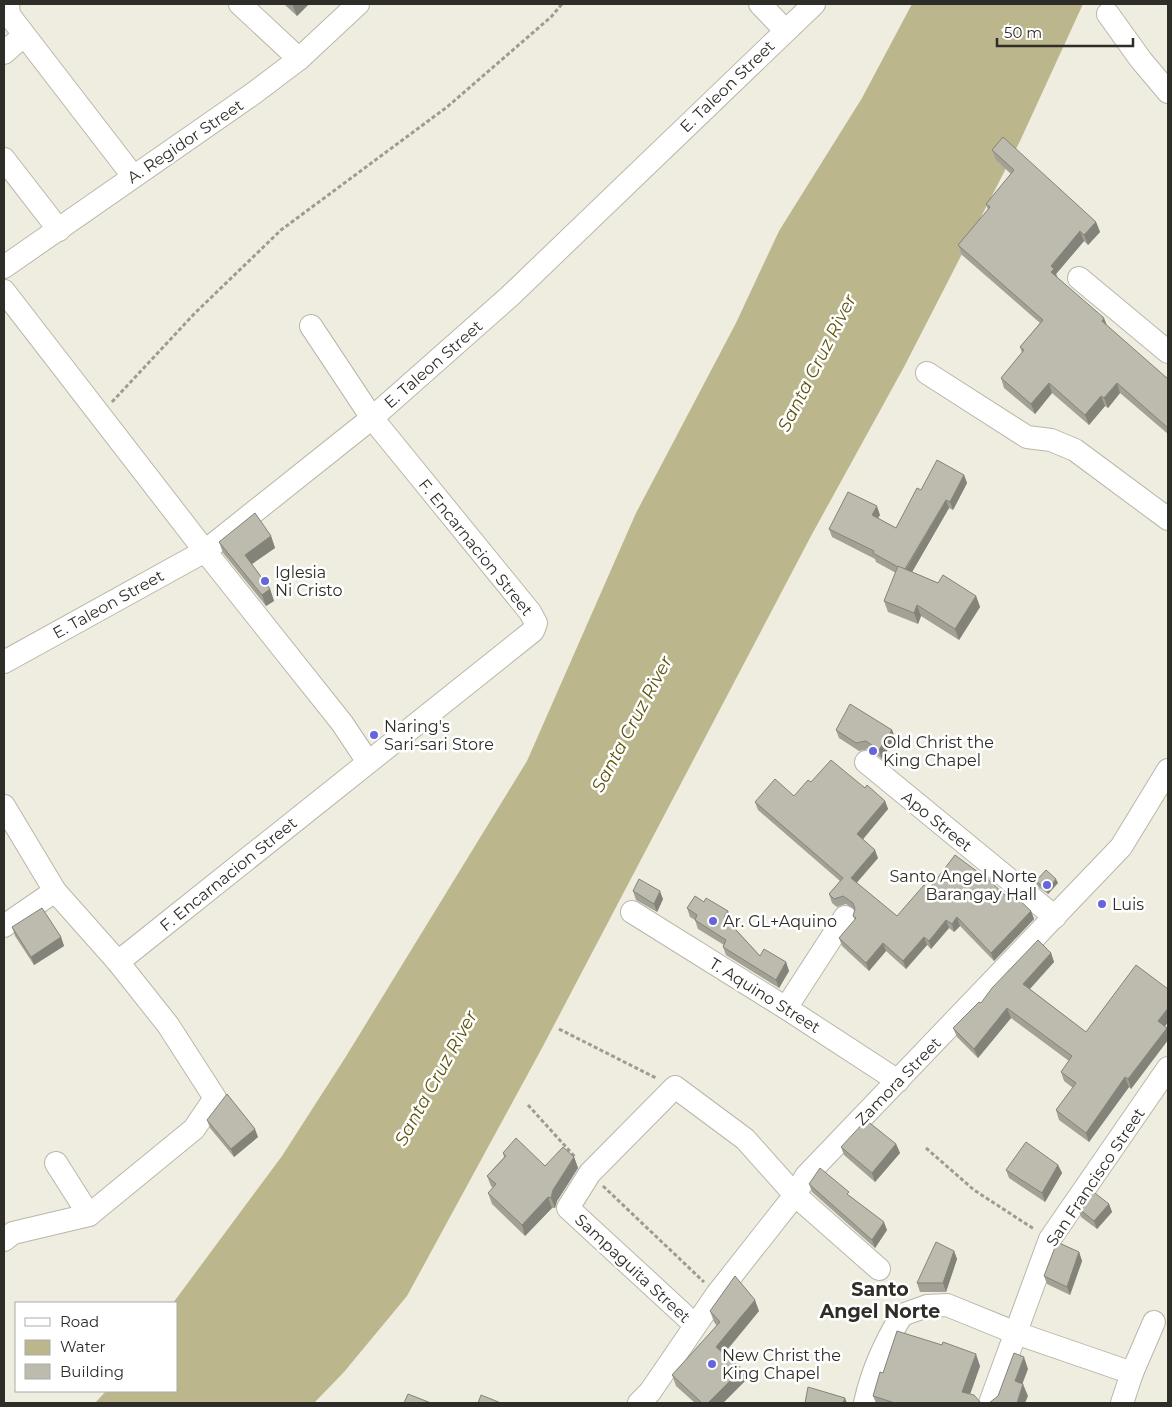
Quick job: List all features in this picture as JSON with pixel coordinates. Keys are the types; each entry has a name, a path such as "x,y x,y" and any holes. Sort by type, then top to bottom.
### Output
{"street":[{"path":"8,4 6,6 9,15 133,176"},
{"path":"240,4 299,59"},
{"name":"A. Regidor Street","path":"4,268 254,93 299,59 358,4"},
{"path":"760,4 785,30"},
{"name":"E. Taleon Street","path":"4,662 205,551 372,418 510,296 814,4"},
{"path":"1108,14 1141,60 1168,92"},
{"path":"4,54 24,35"},
{"path":"4,159 59,230"},
{"path":"1079,278 1168,352"},
{"path":"4,291 205,551 342,723 368,762"},
{"name":"F. Encarnacion Street","path":"118,962 533,631 536,623 530,612 372,418 311,326"},
{"path":"928,373 1027,437 1051,440 1075,450 1168,520"},
{"name":"Apo Street","path":"866,762 1055,917"},
{"name":"Zamora Street","path":"650,1400 695,1325 717,1294 796,1195 806,1176 1121,847 1168,770"},
{"path":"4,806 55,890 118,962 168,1025 215,1098 194,1129 89,1215 13,1233 4,1240"},
{"path":"4,926 55,890"},
{"name":"T. Aquino Street","path":"632,912 786,1008 898,1081"},
{"path":"786,1008 845,917"},
{"name":"San Francisco Street","path":"990,1403 1050,1239 1168,1068"},
{"path":"675,1087 745,1139 796,1195 879,1269"},
{"name":"Sampaguita Street","path":"675,1087 590,1173 568,1208 695,1325"},
{"path":"56,1163 89,1215"},
{"path":"865,1403 885,1342 902,1315 927,1306 947,1305 1016,1333 1132,1373"},
{"path":"1122,1403 1132,1373 1154,1322"}],"path":[{"path":"100,415 194,314 281,230 447,107 551,17 562,4"},
{"path":"559,1029 675,1087"},
{"path":"528,1105 590,1173 645,1228 717,1294"},
{"path":"926,1148 974,1190 1050,1239"}],"water":[{"name":"Santa Cruz River","path":"912,4 1083,4 1020,141 904,367 811,536 542,1048 407,1296 344,1372 314,1403 95,1403 105,1392 178,1392 178,1302 174,1302 282,1156 345,1058 527,761 636,513 736,323 779,231 862,98"}],"building":[{"path":"1003,137 1096,222 1084,235 1080,231 1051,266 1054,269 1051,272 1104,318 1102,321 1168,379 1168,428 1117,383 1104,398 1101,396 1085,415 1049,383 1031,404 1001,378 1024,350 1020,347 1043,320 958,245 990,207 986,204 1014,170 992,150"},
{"path":"937,460 964,475 950,502 946,500 905,569 829,529 848,492 877,506 872,515 896,528 917,488 921,490"},
{"path":"255,513 271,536 245,555 270,589 262,595 219,542"},
{"path":"898,566 938,583 943,575 976,596 955,629 917,605 914,613 884,601"},
{"path":"850,704 892,730 879,750 866,741 856,743 836,730"},
{"path":"831,760 865,788 867,785 885,801 857,834 875,850 851,878 897,916 924,885 929,889 955,855 990,881 1008,898 1013,894 1031,911 991,953 957,917 952,924 946,920 929,941 924,937 903,961 883,943 866,963 839,938 856,918 853,916 855,909 853,903 843,896 834,899 829,894 843,878 755,802 775,779 794,796 808,780 811,782"},
{"path":"1046,870 1056,879 1047,890 1036,881"},
{"path":"639,879 660,891 654,904 633,891"},
{"path":"695,896 704,902 706,898 728,911 724,917 760,956 764,949 786,962 776,980 723,947 726,940 695,920 697,915 687,908"},
{"path":"42,908 61,937 31,957 12,927"},
{"path":"1038,940 1051,953 1023,984 1086,1032 1136,965 1168,989 1168,1008 1158,1021 1167,1028 1128,1079 1125,1077 1086,1133 1056,1110 1076,1083 1061,1072 1072,1056 1007,1008 974,1049 953,1028 979,1002 981,1003 992,988"},
{"path":"227,1094 255,1129 231,1149 207,1120"},
{"path":"866,1120 896,1144 872,1173 841,1147"},
{"path":"516,1138 545,1166 563,1147 574,1157 553,1190 551,1198 548,1197 522,1225 488,1193 496,1184 487,1176 506,1156 503,1153"},
{"path":"1026,1142 1058,1165 1042,1193 1006,1170"},
{"path":"820,1168 849,1192 847,1194 884,1222 872,1240 809,1184"},
{"path":"1091,1190 1109,1204 1094,1221 1078,1208"},
{"path":"936,1242 954,1251 943,1283 917,1283"},
{"path":"1057,1242 1079,1252 1067,1287 1044,1276"},
{"path":"735,1276 755,1300 716,1347 742,1369 708,1403 702,1403 672,1375 720,1322 710,1311"},
{"path":"897,1331 942,1345 943,1342 976,1354 962,1392 974,1395 981,1403 895,1403 873,1396 880,1372 883,1373"},
{"path":"1014,1353 1024,1357 1015,1381 1023,1384 1017,1403 989,1403 998,1396"},
{"path":"808,1387 845,1398 843,1403 805,1403"},
{"path":"408,1394 431,1403 404,1403"},
{"path":"481,1395 501,1403 478,1403"}],"place":[{"name":"Iglesia Ni Cristo","path":"265,581"},
{"name":"Naring's Sari-sari Store","path":"374,735"},
{"name":"Old Christ the King Chapel","path":"873,751"},
{"name":"Santo Angel Norte Barangay Hall","path":"1047,885"},
{"name":"Luis","path":"1102,904"},
{"name":"Ar. GL+Aquino","path":"713,921"},
{"name":"New Christ the King Chapel","path":"712,1364"}],"district":[{"name":"Santo Angel Norte","path":"880,1300"}]}
